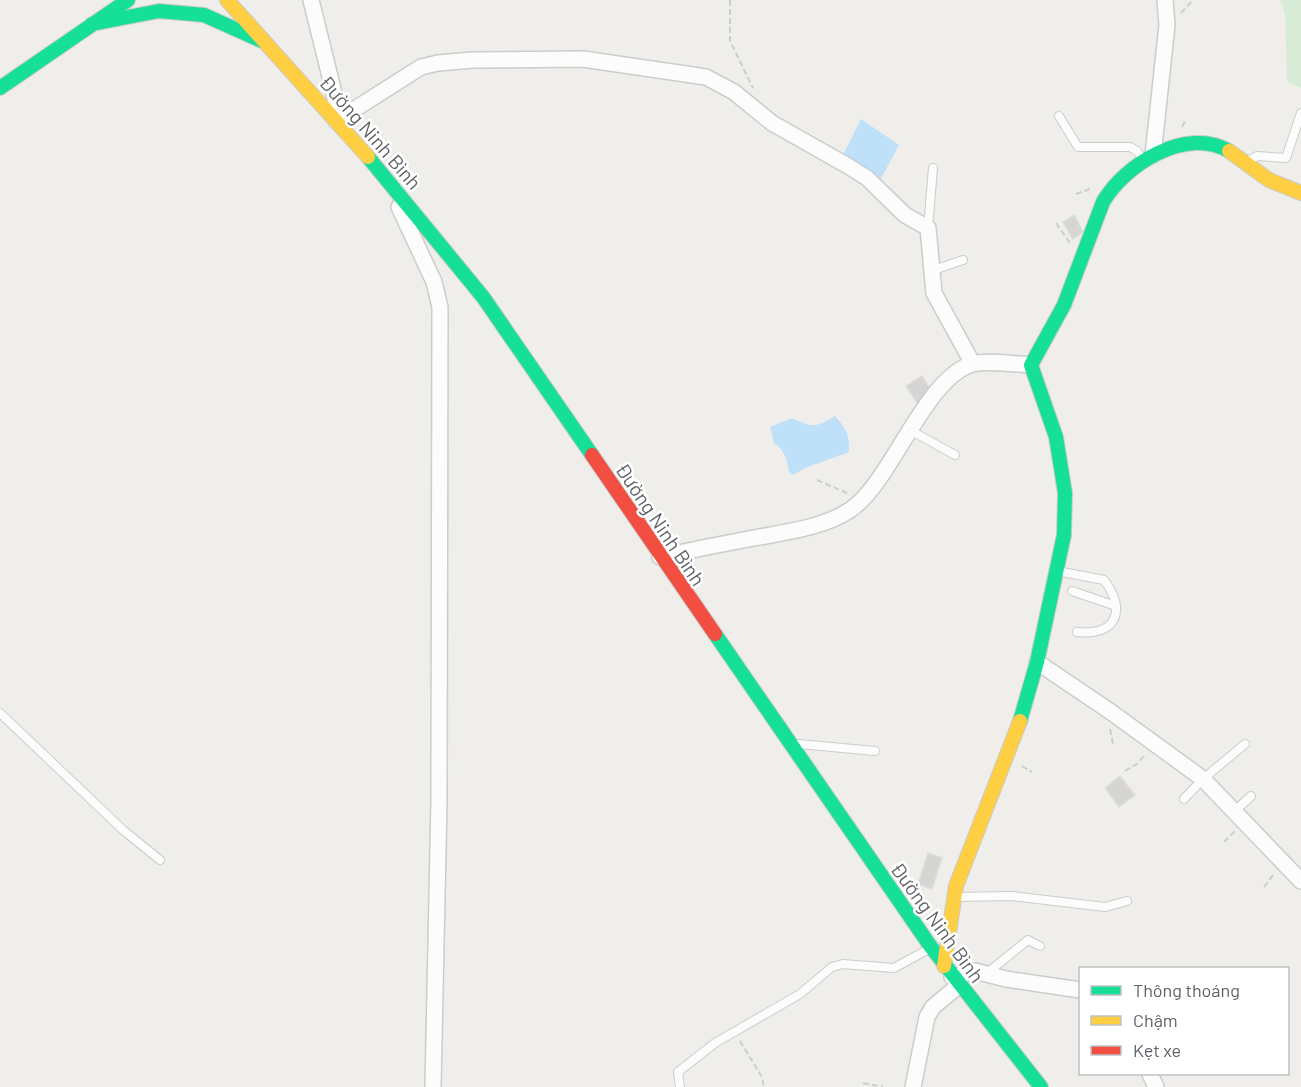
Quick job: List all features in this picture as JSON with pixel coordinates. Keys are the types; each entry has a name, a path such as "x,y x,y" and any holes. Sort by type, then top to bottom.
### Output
{"main road":[{"path":"92,24 111,0"},
{"path":"0,88 128,0"},
{"name":"Đường Ninh Bình","path":"227,0 384,174 483,297 660,557 951,976 1041,1087"},
{"path":"92,24 159,11 204,15 267,44"},
{"path":"951,976 953,897 1015,736 1037,662 1064,535 1063,477 1051,420 1031,365 1064,305 1106,195 1149,158 1185,142 1199,142 1227,148 1274,185 1301,193"}],"street":[{"path":"311,0 335,97 334,118"},
{"path":"1149,158 1166,7"},
{"path":"334,118 421,67 438,63 473,60 583,59 706,77 734,93 772,123 867,178 905,215 928,228 934,293 973,364"},
{"path":"384,174 434,282 440,307 439,800 433,1087"},
{"path":"660,557 794,530 834,519 852,509 861,499 940,390 956,373 973,364 1031,365"},
{"path":"1037,662 1203,779 1301,881"},
{"path":"913,1087 927,1017 951,976 965,971 1079,990"}],"lane":[{"path":"1245,163 1257,156 1286,158 1301,113"},
{"path":"1059,116 1078,147 1130,147 1149,158"},
{"path":"928,228 933,168"},
{"path":"931,271 963,260"},
{"path":"910,430 955,455"},
{"path":"1056,570 1104,580 1115,597 1115,618 1109,627 1093,633 1077,632"},
{"path":"1072,591 1116,606"},
{"path":"0,713 123,830 160,860"},
{"path":"789,743 875,751"},
{"path":"1184,799 1203,779 1245,744"},
{"path":"1235,811 1251,796"},
{"path":"953,897 1012,896 1105,908 1127,901"},
{"path":"986,974 1028,940 1040,946"},
{"path":"680,1087 678,1072 732,1032 800,994 832,967 843,963 894,968 931,947"}],"path":[{"path":"730,0 730,41 753,89"},
{"path":"1166,7 1180,13 1194,0"},
{"path":"1056,223 1070,244 1083,254"},
{"path":"817,480 861,499"},
{"path":"1125,771 1137,764 1155,743"},
{"path":"1264,887 1284,863"},
{"path":"732,1032 749,1054 762,1077 764,1087"},
{"path":"863,1083 883,1087"}],"green space":[{"path":"1280,0 1301,0 1301,88 1287,81 1285,14"}],"water":[{"path":"861,119 899,145 878,184 841,159"},
{"path":"835,416 846,432 849,452 805,468 793,475 789,472 785,456 774,443 770,427 792,418 814,425"}],"building":[{"path":"1074,215 1083,232 1073,239 1063,222"},
{"path":"922,376 933,393 917,403 906,386"},
{"path":"1120,776 1135,795 1119,807 1105,788"},
{"path":"928,853 942,858 932,889 918,884"}],"traffic: fast":[{"path":"0,88 128,0"},
{"path":"92,24 159,11 204,15 262,41"},
{"path":"1020,721 1037,662 1064,535 1065,493 1056,437 1031,365 1064,305 1103,202 1113,188 1141,163 1176,146 1195,143 1212,144 1229,151"},
{"path":"368,157 483,297 592,455"},
{"path":"715,634 931,947 1041,1087"}],"traffic: slow":[{"path":"227,0 368,157"},
{"path":"1229,151 1269,180 1301,193"},
{"path":"944,966 956,886 1020,721"}],"traffic: jam":[{"path":"592,455 715,634"}]}
